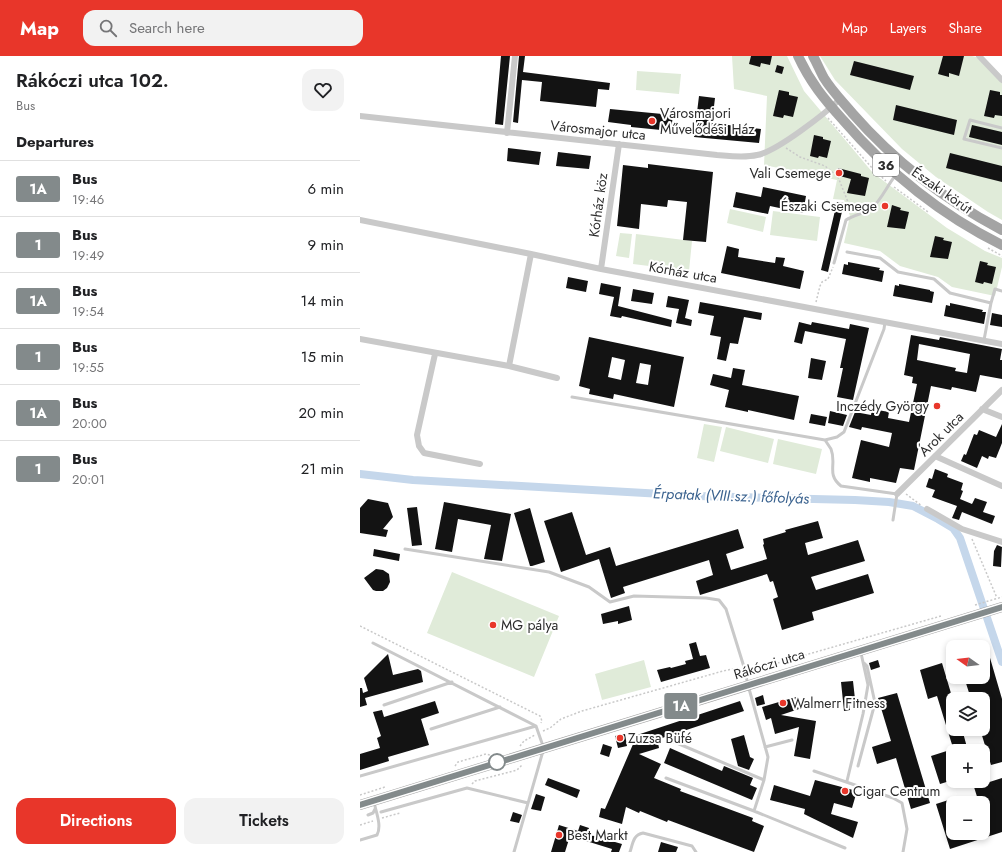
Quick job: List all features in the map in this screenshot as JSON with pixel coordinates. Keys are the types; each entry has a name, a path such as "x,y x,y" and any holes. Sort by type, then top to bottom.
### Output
{"main road":[{"name":"Északi körút","path":"798,56 808,76 832,108 864,145 897,175 950,214 1002,245"},
{"name":"Északi körút","path":"813,56 824,77 840,99 869,132 900,162 959,206 1002,230"},
{"name":"Rákóczi utca","path":"360,804 374,805 413,788 861,651 991,606"}],"street":[{"path":"507,133 515,56"},
{"path":"979,56 1002,80"},
{"name":"Városmajor utca","path":"360,116 507,133 744,157 768,152 832,108 840,99"},
{"name":"Kórház köz","path":"601,269 619,144"},
{"name":"Kórház utca","path":"360,220 601,269 1002,344"},
{"path":"509,366 531,254"},
{"path":"360,339 435,354 509,366 557,378"},
{"path":"435,354 417,435 419,446 424,452 480,464"},
{"name":"Árok utca","path":"899,492 1002,390"},
{"path":"982,409 1002,417"},
{"path":"935,456 1002,486"},
{"path":"927,509 962,529 1002,542"}],"lane":[{"path":"1002,128 970,120 964,139 1002,148"},
{"path":"834,264 846,220 871,209 897,175"},
{"path":"847,252 880,258 898,272 934,280 950,293 991,304"},
{"path":"984,340 995,289 1002,291"},
{"path":"572,397 825,440 838,437 844,432 884,329 885,322"},
{"path":"825,440 831,450 834,481 840,486 899,492 893,520"},
{"path":"405,549 549,572 589,587 610,602 634,596 706,598 720,600 726,609 744,667 768,757 764,780 754,811"},
{"path":"373,643 536,726 544,748 514,852"},
{"path":"847,781 863,714 868,685 861,651"},
{"path":"858,766 875,703 867,666 863,661"},
{"path":"384,705 452,682"},
{"path":"431,728 500,707"},
{"path":"360,776 536,726"},
{"path":"765,746 792,740"},
{"path":"672,742 764,780"},
{"path":"814,771 847,781 893,798 902,803 907,829 903,852"},
{"path":"666,778 754,811 845,848"},
{"path":"381,812 467,788 528,803"},
{"path":"368,815 373,813 374,805"},
{"path":"360,840 377,835 380,831 374,805"},
{"path":"630,852 634,836 644,833 692,846 696,852"}],"path":[{"path":"780,144 800,157 825,166 838,177 853,216"},
{"path":"814,308 820,286 822,282 828,279 834,264"},
{"path":"899,492 927,509"},
{"path":"968,531 991,606 973,606"},
{"path":"767,666 945,615"},
{"path":"360,626 540,716 542,721 538,731"}],"green space":[{"path":"732,56 787,56 804,91 873,173 947,228 985,251 1002,258 1002,267 995,296 952,287 938,277 900,266 880,251 844,243 850,216 844,200 833,199 837,180 764,165 767,96 734,89"},
{"path":"820,56 976,57 1002,82 1002,220 936,177 902,149 835,80"},
{"path":"637,71 681,74 679,94 636,90"},
{"path":"730,209 766,217 763,232 727,223"},
{"path":"773,211 820,217 817,241 770,235"},
{"path":"620,233 632,234 629,258 616,256"},
{"path":"636,234 692,241 689,271 633,264"},
{"path":"704,424 722,427 714,462 697,458"},
{"path":"726,427 774,439 768,463 720,451"},
{"path":"778,439 822,449 816,474 773,464"},
{"name":"MG pálya","path":"452,572 559,616 534,677 427,633"},
{"path":"644,660 651,687 602,700 595,674"}],"building":[{"path":"501,56 510,56 503,125 495,124"},
{"path":"519,56 525,56 523,72 610,83 609,90 598,89 596,107 540,101 542,82 522,80 518,123 513,122"},
{"path":"751,56 772,56 770,65 761,63 760,67 749,64"},
{"path":"943,56 964,56 959,76 949,73 949,77 938,74"},
{"path":"854,61 914,76 910,90 850,75"},
{"path":"777,65 784,67 782,74 775,72"},
{"path":"779,90 789,92 789,95 798,97 793,117 784,115 783,118 773,116"},
{"path":"990,90 1000,92 1000,95 1002,95 1002,116 995,115 994,118 984,116"},
{"path":"699,96 715,98 712,123 761,129 759,143 694,137"},
{"path":"896,105 957,120 954,135 893,120"},
{"name":"Városmajori Művelődési Ház","path":"610,109 673,115 671,131 631,127 631,125 608,122"},
{"path":"972,125 1002,132 1002,145 969,137"},
{"path":"814,135 831,141 827,158 810,156"},
{"path":"508,148 541,152 539,165 507,161"},
{"path":"558,152 591,156 589,169 556,166"},
{"path":"950,153 1002,166 1002,182 946,168"},
{"path":"648,164 713,172 706,242 683,240 687,202 668,200 667,207 641,204 639,229 617,226 623,165 648,168"},
{"path":"838,168 861,174 861,176 869,178 865,196 847,193 851,179 836,175"},
{"path":"763,187 806,196 803,213 770,206 768,214 733,207 736,192 761,197"},
{"path":"837,202 844,203 828,272 821,270"},
{"path":"892,205 901,208 900,210 909,212 905,229 887,227"},
{"path":"935,236 952,242 948,259 930,257"},
{"path":"727,246 739,249 738,257 775,263 776,257 785,258 783,266 804,271 800,289 721,273"},
{"path":"980,261 988,263 987,265 996,267 992,284 975,282"},
{"path":"848,262 880,268 879,270 884,271 882,282 842,274 844,264 848,265"},
{"path":"568,277 588,281 586,292 566,288"},
{"path":"601,283 621,287 618,306 672,320 671,327 622,316 621,318 610,316 614,297 599,294"},
{"path":"899,284 934,292 932,303 893,296 895,285 899,286"},
{"path":"633,289 654,293 652,304 631,301"},
{"path":"668,296 689,300 685,318 692,320 691,326 676,323 679,309 666,307"},
{"path":"700,302 762,313 761,320 744,317 738,344 730,343 726,361 717,359 721,337 710,335 714,316 698,313"},
{"path":"950,303 983,310 982,312 986,312 984,324 944,316 946,305 950,306"},
{"path":"992,313 1002,315 1002,327 990,325"},
{"path":"799,322 811,325 812,322 849,329 850,324 869,328 853,400 837,397 843,368 840,368 846,339 805,331 802,344 794,342"},
{"path":"911,335 939,340 940,337 1002,349 1000,360 1002,360 1002,379 980,375 976,392 952,387 951,390 931,386 914,470 900,468 896,483 870,478 870,482 852,478 861,440 889,447 892,433 862,427 861,430 849,427 855,412 871,415 872,409 889,412 888,418 909,422 917,384 912,383 913,377 904,375","holes":["919,344 970,354 967,373 955,371 956,368 917,360"]},
{"path":"589,337 684,357 674,407 614,394 613,399 589,394 590,389 579,386","holes":["612,357 625,360 621,380 608,377","640,363 651,365 648,385 636,383"]},
{"path":"811,358 826,361 822,380 808,378"},
{"path":"733,368 745,370 742,385 799,396 794,420 748,410 748,412 725,407 729,390 710,385 713,374 731,378"},
{"path":"830,411 847,415 843,426 828,423"},
{"path":"811,414 827,417 825,426 809,423"},
{"path":"1002,424 1002,443 996,458 989,456 988,459 982,456 977,468 961,461 964,454 966,455 974,434 977,435 979,430 996,437"},
{"path":"935,469 948,474 947,477 963,483 961,490 963,491 960,499 972,504 975,498 987,502 983,512 995,516 992,524 962,512 959,520 952,518 957,506 932,497 935,490 926,487 929,478 932,479"},
{"path":"368,499 388,503 393,517 383,529 388,530 386,537 360,533 360,508"},
{"path":"444,502 511,514 502,561 484,559 491,525 458,519 452,552 435,549"},
{"path":"417,507 422,545 412,546 407,508"},
{"path":"530,508 545,562 532,566 530,566 514,513"},
{"path":"572,512 586,555 610,547 616,566 738,529 744,548 726,554 731,570 767,559 763,539 786,532 785,530 818,521 823,538 805,543 808,555 858,540 865,561 811,577 816,590 868,574 874,593 812,612 814,620 782,630 773,599 778,597 773,581 770,582 767,574 700,595 696,581 713,575 709,560 623,587 625,593 611,598 599,559 561,572 544,521"},
{"path":"997,545 1002,547 1001,567 993,566 994,551"},
{"path":"374,549 400,554 399,561 373,556"},
{"path":"376,569 383,570 389,574 390,582 387,588 383,591 373,590 364,578"},
{"path":"629,606 632,620 618,624 618,621 603,624 601,614"},
{"path":"696,642 700,656 706,655 710,668 661,682 657,670 686,664 685,661 693,659 689,644"},
{"path":"388,654 393,675 418,669 421,671 423,682 365,698 367,705 360,707 360,688 362,688 363,693 368,691 364,678"},
{"path":"990,658 1002,699 1002,762 991,765 990,744 985,744 982,736 990,736 990,692 969,692 966,684 990,684"},
{"path":"878,660 880,667 871,670 869,663"},
{"path":"942,663 946,676 946,684 948,684 951,692 946,692 946,725 937,696 928,699 920,670"},
{"path":"853,681 855,699 849,700 850,710 844,711 841,682"},
{"path":"897,693 930,803 911,809 896,758 877,764 872,747 891,741 878,698"},
{"path":"763,695 765,704 757,706 755,698"},
{"path":"796,697 799,709 781,715 816,721 810,759 794,756 799,727 775,734 771,718 766,720 762,707"},
{"path":"435,701 439,713 421,719 429,745 388,757 389,761 360,770 360,754 380,748 377,738 381,736 373,712 382,710 384,717"},
{"path":"740,701 744,711 653,741 658,743 659,748 639,754 661,764 654,778 681,789 680,791 753,818 752,821 764,826 754,852 668,820 667,822 626,807 622,824 599,817 601,808 605,809 637,735"},
{"path":"625,734 627,746 618,748 615,736"},
{"path":"744,735 750,757 754,759 749,770 738,766 731,739"},
{"path":"949,736 964,736 966,744 952,744"},
{"path":"603,744 612,747 609,757 600,754"},
{"path":"670,748 722,771 724,766 753,778 750,785 757,788 752,800 664,763"},
{"path":"946,751 946,782 940,784 931,756"},
{"path":"548,778 580,790 577,798 545,785"},
{"path":"1002,778 1002,832 990,836 990,796 977,796 974,788 990,788 990,782"},
{"path":"815,780 857,791 852,808 834,803 831,814 858,822 853,838 804,814 805,809 770,800 774,785 810,796"},
{"path":"536,794 545,797 541,811 531,809"},
{"path":"946,801 946,836 936,804"},
{"path":"513,812 522,815 519,823 510,821"},
{"path":"559,825 578,831 580,825 589,828 587,834 622,844 619,852 611,852 612,849 570,836 565,852 551,852"},
{"path":"947,840 978,840 950,849"},
{"path":"661,842 678,847 676,852 658,852"}],"waterway":[{"name":"Érpatak (VIII.sz.) főfolyás","path":"360,474 413,480 698,496 855,500 889,502 913,506 953,528 960,538 1002,662"}],"bus line":[{"name":"1A","path":"360,805 1002,607"}],"place":[{"name":"Városmajori Művelődési Ház","path":"652,121"},
{"name":"Vali Csemege","path":"839,173"},
{"name":"Északi Csemege","path":"885,206"},
{"name":"Inczédy György","path":"937,406"},
{"name":"MG pálya","path":"493,625"},
{"name":"Walmerr Fitness","path":"783,703"},
{"name":"Zuzsa Büfé","path":"620,738"},
{"name":"Cigar Centrum","path":"845,791"},
{"name":"Best Markt","path":"559,835"}]}
